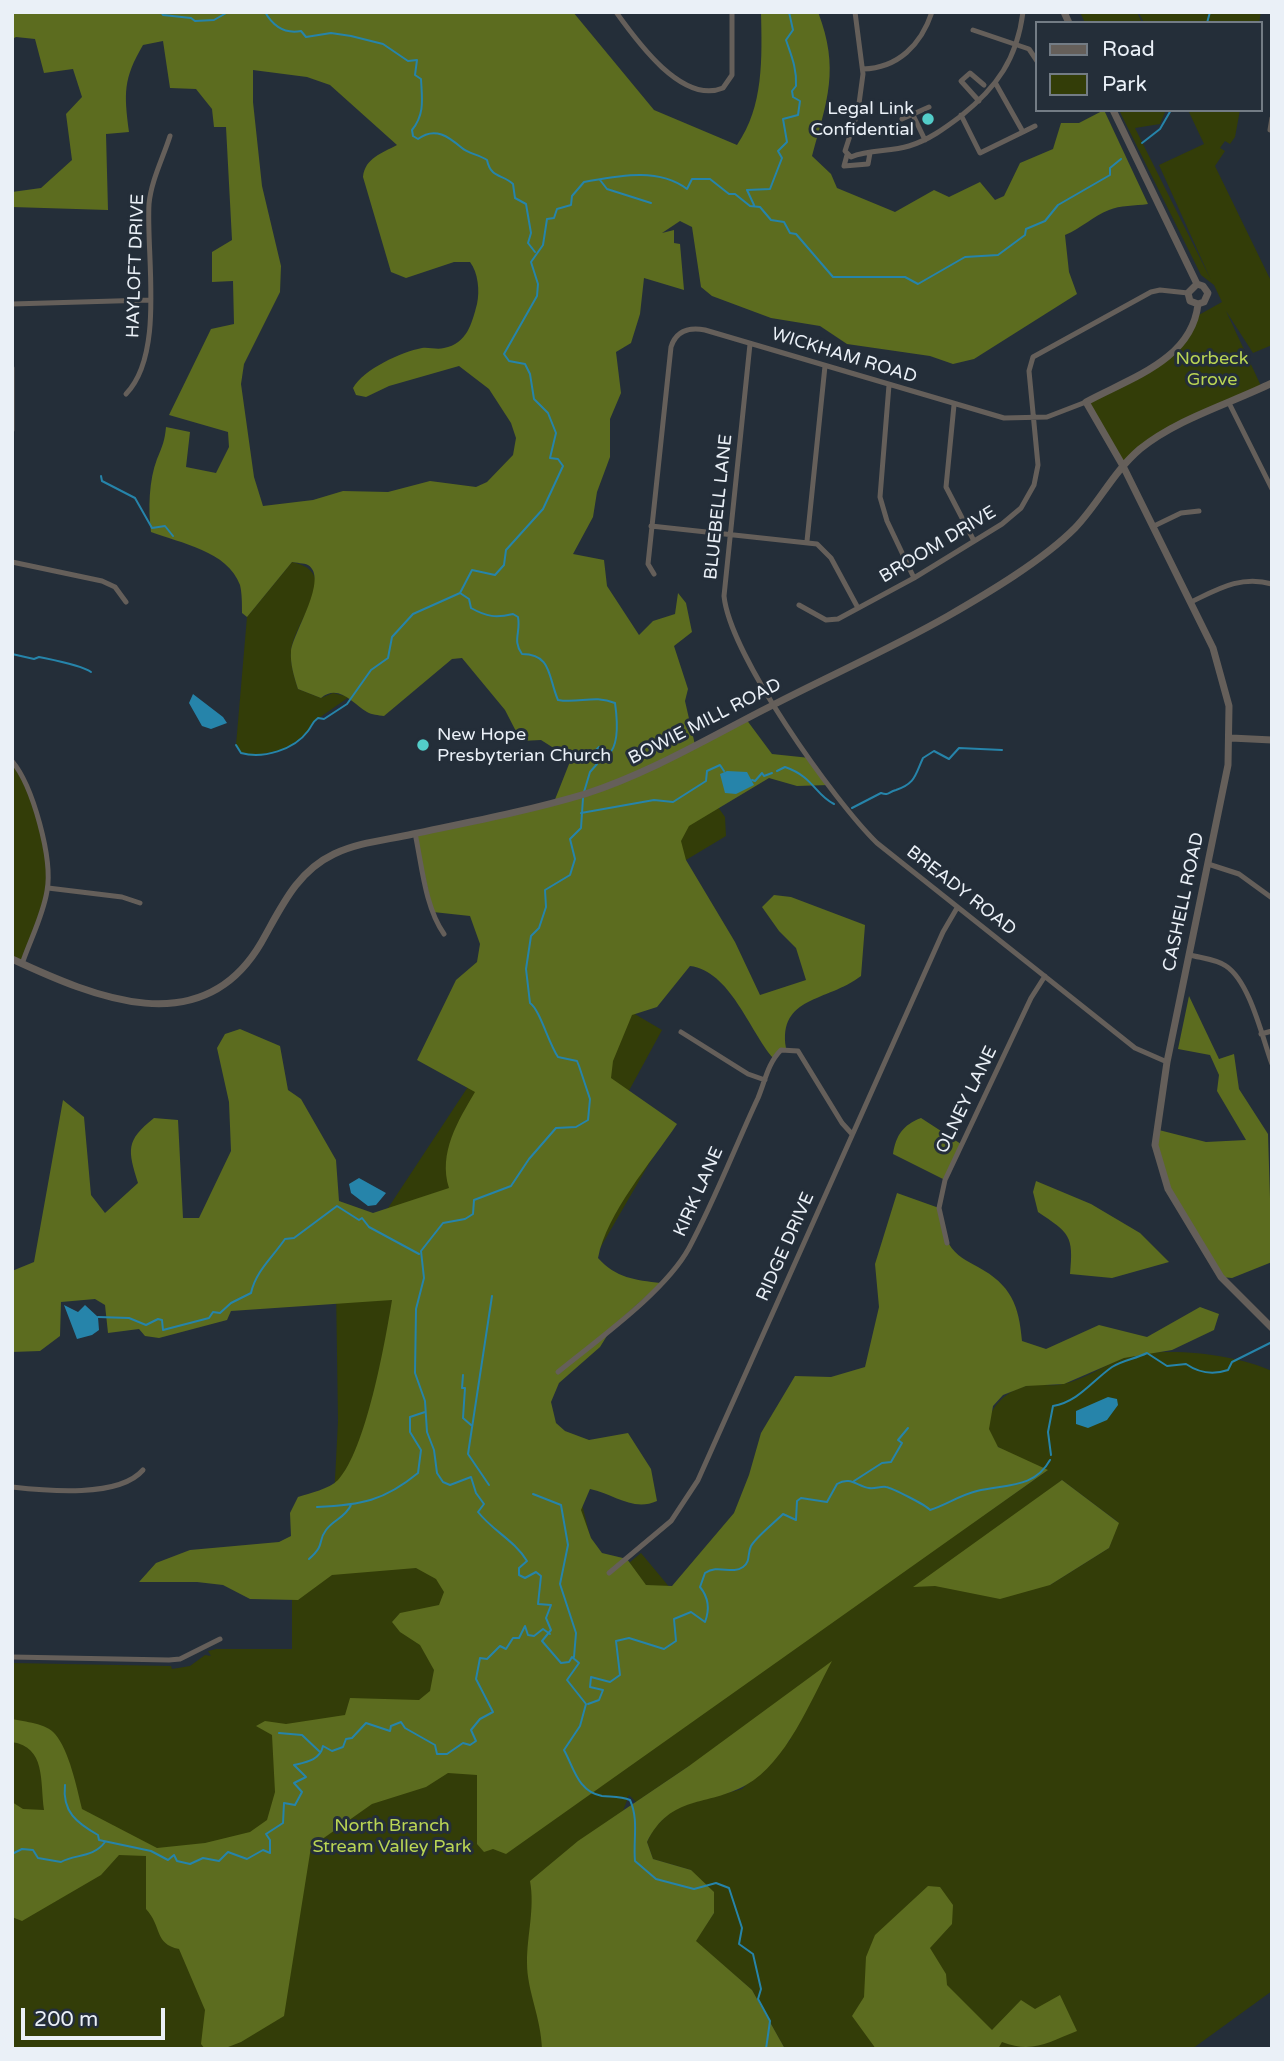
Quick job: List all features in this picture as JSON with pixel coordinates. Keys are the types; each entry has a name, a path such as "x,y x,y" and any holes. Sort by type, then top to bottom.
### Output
{"street":[{"path":"616,12 664,71 677,79 710,90 723,88 732,75 732,12"},
{"path":"855,12 863,69 861,98 843,162 845,166 856,167 868,164 870,153"},
{"path":"863,69 877,69 915,46 932,12"},
{"path":"847,155 887,152 925,140 961,115 996,83 1009,65 1017,45 1023,12"},
{"path":"973,30 1036,53"},
{"path":"979,100 961,81 970,73 985,85"},
{"path":"996,83 1023,132"},
{"path":"902,119 929,107"},
{"path":"1114,112 1197,284 1208,293 1204,302 1198,304 1190,300 1188,293 1197,284"},
{"path":"913,115 925,140"},
{"path":"961,115 980,153 1035,126"},
{"path":"1270,130 1271,121"},
{"name":"HAYLOFT DRIVE","path":"126,394 138,378 147,347 149,202 170,136"},
{"name":"BROOM DRIVE","path":"799,605 829,620 858,608 915,578 1013,516 1029,496 1038,464 1029,371 1033,357 1156,290 1188,293"},
{"path":"12,304 22,301 149,300"},
{"name":"WICKHAM ROAD","path":"654,575 648,564 651,526 673,340 681,332 695,328 954,405 1004,418 1035,419 1062,413 1086,402 1176,352 1192,330 1198,304"},
{"name":"BLUEBELL LANE","path":"750,344 729,533 725,603 737,635 773,705"},
{"path":"807,541 825,366"},
{"path":"12,368 12,430"},
{"name":"BOWIE MILL ROAD","path":"12,959 122,1002 167,1005 196,998 219,987 249,960 292,888 320,863 365,843 415,834 580,795 656,766 947,617 1049,550 1089,512 1123,466 1158,438 1272,383"},
{"path":"889,385 880,496 887,521 915,578"},
{"path":"1093,414 1097,396"},
{"name":"CASHELL ROAD","path":"1086,402 1154,526 1223,675 1231,738 1155,1129 1162,1174 1221,1277 1272,1328"},
{"path":"1230,403 1272,489"},
{"path":"954,405 946,487 974,541"},
{"path":"1154,526 1181,513 1199,511"},
{"path":"651,526 807,541 821,547 831,558 858,608"},
{"path":"12,562 102,581 115,587 126,602"},
{"path":"1191,602 1233,582 1260,581 1272,584"},
{"name":"BREADY ROAD","path":"773,705 858,824 957,908 1135,1048 1167,1062"},
{"path":"1231,738 1272,740"},
{"path":"12,761 26,780 34,799 49,877 48,888 22,964"},
{"path":"415,834 428,897 436,924 444,934"},
{"path":"1208,864 1239,874 1272,898"},
{"path":"48,888 122,897 140,903"},
{"name":"RIDGE DRIVE","path":"609,1573 671,1521 692,1492 943,932 957,908"},
{"path":"1189,955 1218,961 1235,973 1245,990 1272,1064"},
{"name":"OLNEY LANE","path":"947,1243 939,1208 945,1180 1031,998 1045,976"},
{"path":"1261,1034 1272,1031"},
{"path":"681,1032 748,1074 765,1080"},
{"name":"KIRK LANE","path":"558,1372 661,1283 688,1251 773,1058 781,1050 798,1051 842,1124 852,1134"},
{"path":"12,1488 114,1487 136,1479 143,1470"},
{"path":"12,1657 169,1660 180,1659 220,1639"}],"green space":[{"path":"12,12 573,12 654,110 737,145 746,130 757,98 761,64 761,12 818,12 825,32 830,68 826,101 812,156 831,174 837,188 895,212 934,190 949,197 980,182 995,200 1004,196 1020,163 1053,149 1061,123 1079,123 1105,112 1148,204 1113,208 1065,235 1069,272 1077,294 974,359 953,364 930,356 847,344 820,326 771,318 712,296 701,287 692,227 680,221 662,233 674,230 674,243 680,244 684,290 644,278 640,314 631,343 616,352 621,393 610,419 610,457 597,492 593,517 573,554 604,560 607,586 639,635 653,621 675,614 678,593 686,603 692,632 674,646 688,689 685,701 695,745 746,719 772,754 810,758 829,785 797,786 769,778 689,826 681,841 686,860 735,942 760,995 806,980 796,948 779,931 762,907 774,895 791,897 865,925 861,976 797,1009 790,1018 786,1031 786,1048 773,1058 728,990 704,970 690,966 657,1007 632,1015 613,1061 611,1078 677,1124 620,1206 610,1223 598,1258 619,1274 661,1283 613,1326 600,1347 559,1383 551,1402 556,1423 565,1431 589,1440 628,1433 651,1469 657,1501 648,1504 632,1503 590,1489 581,1510 591,1538 602,1553 627,1559 646,1585 672,1586 734,1513 761,1433 795,1376 831,1377 865,1367 879,1307 875,1264 897,1193 939,1208 945,1236 952,1248 962,1258 998,1281 1011,1297 1022,1341 1046,1349 1099,1325 1147,1337 1200,1307 1219,1314 1214,1330 1172,1350 1124,1358 1064,1384 1026,1386 1003,1395 993,1406 989,1429 998,1447 1048,1470 506,1854 493,1849 484,1852 477,1844 477,1775 448,1773 426,1787 372,1804 311,1847 284,2016 241,2042 223,2049 205,2049 201,2044 205,2010 179,1949 171,1947 162,1939 146,1909 146,1856 119,1855 101,1875 22,1921 12,1917 12,1802 23,1809 44,1810 36,1758 23,1745 12,1742 12,1719 41,1725 55,1734 68,1759 82,1809 157,1848 205,1843 250,1832 267,1820 275,1792 272,1735 256,1726 265,1721 286,1724 345,1715 350,1698 419,1700 430,1691 434,1670 420,1645 400,1632 392,1622 400,1613 439,1605 444,1592 436,1579 416,1568 332,1575 298,1600 250,1599 223,1585 197,1582 139,1582 156,1563 190,1550 279,1542 291,1536 290,1513 298,1497 325,1488 338,1480 357,1445 373,1395 392,1300 231,1311 227,1320 159,1338 145,1336 139,1329 108,1333 105,1305 95,1299 61,1302 60,1336 40,1351 12,1352 12,1271 34,1262 63,1100 84,1117 91,1195 105,1213 138,1183 131,1147 138,1133 154,1118 178,1120 183,1218 199,1218 231,1151 229,1102 217,1048 225,1034 240,1029 280,1046 288,1090 301,1099 336,1160 339,1201 373,1213 449,1188 446,1175 448,1150 456,1126 475,1092 417,1060 456,980 477,962 480,944 470,916 433,912 415,833 554,802 571,759 541,740 521,741 505,710 462,658 452,659 384,716 369,713 340,694 328,694 321,698 298,689 291,651 313,593 315,581 308,565 292,562 247,617 242,613 240,585 225,564 202,550 151,532 151,485 166,427 190,432 186,467 216,473 229,447 228,432 169,415 211,329 234,324 233,281 212,282 212,252 232,240 226,127 214,127 212,109 196,89 170,88 163,41 143,45 128,77 126,107 129,132 106,134 108,210 12,207 12,192 41,188 72,160 66,114 82,97 73,69 44,73 35,39 12,39","holes":["253,70 307,77 330,85 397,145 371,161 364,170 363,177 391,272 406,278 454,262 470,262 477,276 478,288 477,304 470,325 458,342 441,349 422,348 394,357 365,374 353,388 356,395 366,397 389,386 459,366 489,389 511,423 516,438 513,455 487,482 476,487 430,481 388,492 343,491 313,500 263,506 254,477 241,384 244,364 280,292 281,266 262,186 253,102"]},
{"path":"1080,12 1137,12 1141,21 1084,21"},
{"path":"1261,12 1259,21 1143,21 1139,13"},
{"name":"Norbeck Grove","path":"1120,112 1165,112 1160,124 1135,128 1211,280 1159,165 1204,144 1189,112 1240,112 1235,137 1230,144 1225,141 1220,148 1225,151 1215,166 1272,283 1272,345 1253,353 1226,311 1262,388 1158,438 1123,466 1086,402 1167,358 1197,316 1222,302 1214,285 1201,275"},
{"path":"292,562 307,568 314,576 315,586 291,651 298,689 321,698 333,693 349,697 312,723 308,732 286,749 253,756 241,753 236,745 247,617"},
{"name":"North Branch Stream Valley Park","path":"684,759 725,817 726,836 676,866 575,979 662,1030 625,1098 672,1124 581,1281 531,1389 578,1488 599,1573 607,1581 641,1553 676,1595 929,1553 1047,1471 1000,1448 988,1430 992,1411 1016,1389 1030,1385 1071,1382 1126,1357 1160,1352 1220,1356 1272,1371 1272,1991 1192,2049 785,2049 752,1990 695,1941 714,1913 691,1870 653,1859 647,1842 654,1828 669,1813 683,1805 742,1789 791,1739 689,1766 636,1802 629,1795 603,1866 765,2049 12,2049 12,1917 25,1919 12,1914 12,1663 171,1666 172,1669 190,1666 205,1655 211,1656 208,1651 216,1649 292,1649 292,1567 334,1499 338,1421 336,1287","holes":["1062,1480 1118,1522 1109,1548 1050,1585 935,1586"]},
{"path":"12,761 34,799 49,877 48,888 22,964 12,959"},
{"path":"1189,996 1219,1059 1234,1054 1239,1089 1268,1134 1272,1262 1232,1278 1221,1277 1162,1174 1155,1129 1206,1142 1246,1140 1217,1091 1219,1075 1210,1055 1178,1049"},
{"path":"921,1118 961,1144 945,1180 893,1154 901,1132"},
{"path":"1036,1181 1091,1204 1140,1233 1169,1262 1112,1278 1070,1274 1070,1243 1057,1225 1038,1212 1033,1192"},
{"path":"1062,1480 1119,1523 1109,1548 1050,1585 1000,1599 935,1586 913,1587"},
{"path":"832,1661 796,1729 773,1762 760,1775 732,1792 691,1804 667,1816 647,1842 653,1859 691,1870 714,1892 714,1913 696,1941 752,1990 785,2049 542,2049 528,1973 527,1952 532,1902 530,1881 578,1841 689,1766"},
{"path":"928,1886 940,1887 953,1905 952,1924 930,1948 946,1974 947,1985 992,2030 1021,2000 1035,2009 1060,1995 1077,2031 1032,2047 1002,2042 998,2049 876,2049 852,2016 864,1997 866,1957 875,1935"}],"water":[{"path":"193,694 227,723 211,729 202,726 189,703"},
{"path":"727,771 747,772 754,785 736,794 725,793 720,774"},
{"path":"359,1178 386,1193 376,1205 368,1206 351,1193 349,1184"},
{"path":"64,1305 78,1312 85,1305 98,1317 99,1330 77,1339"},
{"path":"1108,1397 1117,1399 1118,1405 1107,1420 1088,1428 1076,1424 1076,1411"}],"waterway":[{"path":"128,12 140,12"},
{"path":"161,12 163,15 191,18 195,21 214,20 228,12"},
{"path":"265,12 280,28 301,31 306,37 331,33 351,36 383,44 408,61 417,60 415,75 421,79 422,106 412,130 413,136 418,139 430,133 442,134 464,150 487,160 494,173 513,184 515,198 526,204 531,233 528,243 535,252"},
{"path":"754,205 747,190 770,189 782,158 778,151 787,142 783,119 798,115 800,101 793,97 792,91 796,86 796,73 786,40 793,30 789,12"},
{"path":"1208,21 1210,12"},
{"path":"1142,143 1160,129 1170,112"},
{"path":"584,792 590,772 597,764 595,751 599,747 608,755 614,745 617,730 615,703 600,699 558,700 544,662 532,655 522,654 519,649 518,617 513,614 492,616 482,613 471,608 469,599 460,593 472,570 495,575 504,565 506,550 543,509 563,466 558,459 550,458 556,433 548,413 534,399 530,374 525,364 509,361 504,354 537,296 538,284 531,262 543,245 547,219 554,218 557,209 571,205 572,196 584,182 637,175 663,178 687,189 692,179 710,179 750,206 760,207 771,220 784,222 790,233 796,234 833,277 905,277 918,284 965,257 998,255 1025,235 1026,229 1045,221 1058,205 1110,175 1110,168 1121,159"},
{"path":"600,180 607,189 651,203"},
{"path":"101,476 102,481 135,498 152,528 165,526 173,536"},
{"path":"236,745 241,753 259,755 278,751 295,743 314,721 318,718 324,719 347,704 371,670 388,658 392,637 413,614 460,593"},
{"path":"12,654 59,661 91,672"},
{"path":"852,808 881,793 887,794 908,784 914,778 923,758 934,751 949,759 959,748 1002,750"},
{"path":"581,813 654,800 673,802 706,781 707,771 720,765 724,771"},
{"path":"777,771 785,767 795,771 834,804"},
{"path":"752,780 755,781 762,773 764,776 772,773"},
{"path":"583,798 581,828 570,839 575,859 570,875 545,890 546,907 539,928 531,936 526,969 530,1003 537,1012 554,1051 558,1057 577,1061 590,1099 588,1120 576,1127 556,1128 529,1159 511,1186 474,1200 473,1214 465,1219 443,1223 421,1251 424,1278 416,1309 415,1373 425,1401 427,1432 434,1450 437,1473 443,1482 450,1485 471,1477 476,1493 484,1504 478,1512 516,1547 527,1561 519,1568 519,1575 525,1578 536,1572 541,1576 538,1604 551,1605 546,1618 551,1630 542,1641 561,1663 569,1662 572,1657 579,1663 567,1680 586,1704 580,1726 564,1750 574,1771 587,1790 594,1794 630,1800 635,1823 635,1861 656,1879 694,1889 716,1883 729,1888 742,1928 739,1944 753,1954 761,1989 758,1999 770,2021 766,2049"},
{"path":"98,1317 129,1318 146,1325 158,1319 162,1320 163,1330 209,1318 213,1312 220,1313 231,1303 251,1293 261,1271 285,1239 294,1238 337,1206 359,1220 362,1218 369,1227 419,1254"},
{"path":"489,1485 468,1454 492,1296"},
{"path":"1051,1455 1048,1432 1053,1406 1077,1396 1116,1365 1147,1353 1167,1366 1186,1364 1201,1371 1217,1372 1228,1370 1232,1362 1272,1342"},
{"path":"463,1375 463,1418 471,1425"},
{"path":"317,1507 347,1505 383,1496 418,1473 421,1450 410,1432 410,1417 425,1412"},
{"path":"854,1481 882,1463 891,1462 902,1443 898,1440 908,1428"},
{"path":"588,1704 599,1700 603,1690 590,1687 591,1677 610,1682 620,1675 616,1641 629,1638 664,1649 676,1641 674,1619 691,1612 705,1622 708,1604 700,1587 705,1573 715,1569 734,1570 743,1567 753,1542 783,1514 796,1520 797,1501 801,1498 827,1502 837,1484 850,1481 869,1488 889,1488 930,1510 971,1493 1027,1481 1036,1476 1050,1460"},
{"path":"533,1494 561,1505 568,1545 560,1584 576,1633 574,1657"},
{"path":"309,1559 318,1550 326,1530 346,1513 351,1505"},
{"path":"65,1785 66,1803 72,1816 98,1835 99,1840 151,1851 168,1860 174,1855 177,1861 190,1864 203,1858 219,1861 228,1852 247,1859 263,1850 270,1853 270,1840 266,1834 283,1823 284,1803 295,1805 302,1792 294,1783 306,1777 294,1765 316,1757 323,1746 332,1751 343,1747 346,1739 352,1738 366,1723 390,1731 391,1726 401,1722 405,1728 435,1745 437,1754 447,1754 463,1743 470,1745 476,1741 471,1730 480,1719 493,1712 476,1679 480,1658 487,1659 500,1646 506,1649 513,1638 519,1638 525,1626 528,1635 534,1636 543,1629 550,1634"},
{"path":"279,1733 302,1735 320,1752"},
{"path":"12,1854 22,1849 33,1850 38,1858 61,1862 95,1851 105,1842"}],"place":[{"name":"Legal Link Confidential","path":"928,119"},
{"name":"New Hope Presbyterian Church","path":"423,745"}]}
